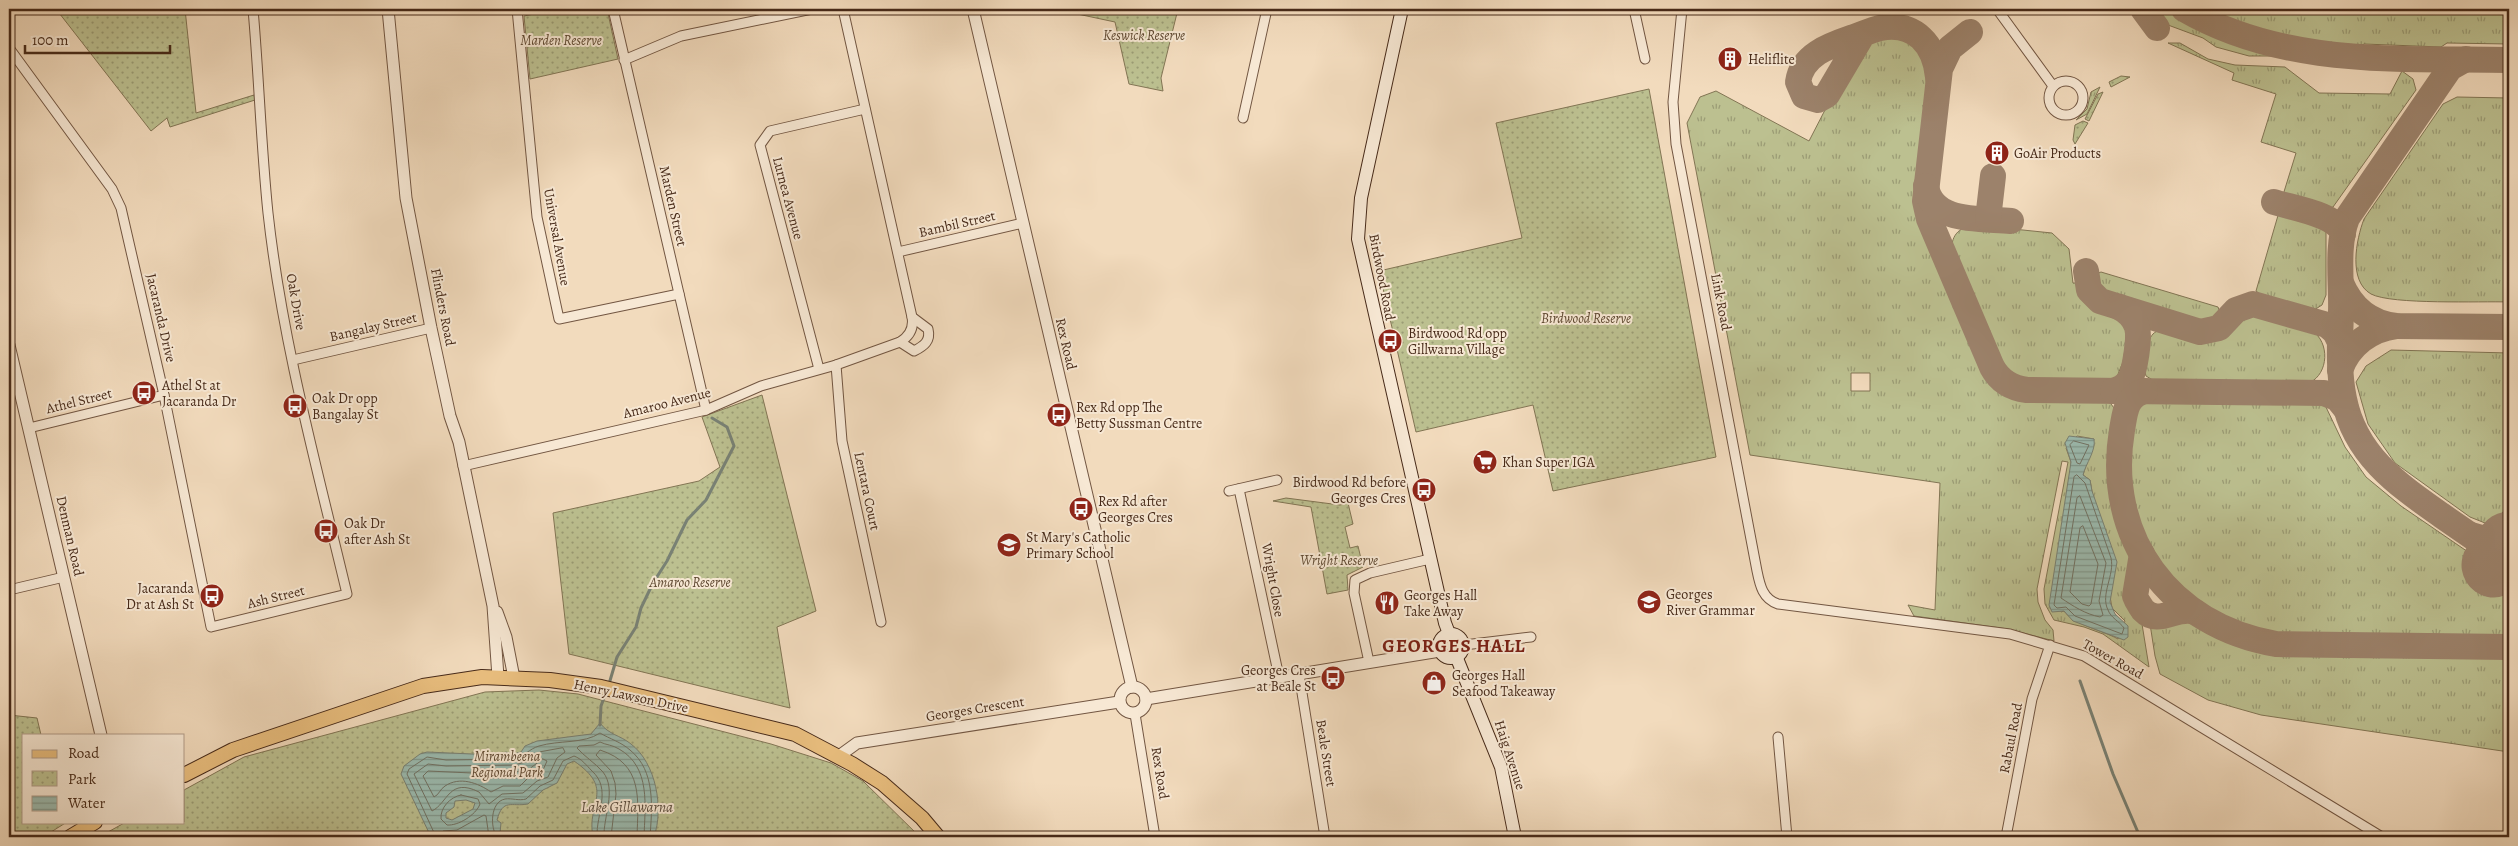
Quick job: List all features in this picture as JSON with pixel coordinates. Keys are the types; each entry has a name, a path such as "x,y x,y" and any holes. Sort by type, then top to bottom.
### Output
{"main road":[{"name":"Birdwood Road","path":"1402,9 1361,198 1358,238 1430,559 1445,623 1450,636"},
{"path":"1450,636 1460,638 1464,645 1462,652 1456,656 1445,656 1440,651 1440,641 1450,636"},
{"name":"Haig Avenue","path":"1456,656 1501,767 1515,837"},
{"name":"Henry Lawson Drive","path":"185,774 233,750 423,686 470,678 514,678 608,688 795,734 839,756 892,792 922,818 938,837"},
{"path":"70,837 92,824"}],"street":[{"name":"Oak Drive","path":"253,9 268,213 293,360 347,594"},
{"name":"Flinders Road","path":"388,9 406,198 431,328 493,606 498,677"},
{"name":"Universal Avenue","path":"517,9 537,217 559,319 679,294"},
{"name":"Marden Street","path":"613,9 706,410"},
{"path":"624,60 682,36 812,9"},
{"path":"843,9 912,317 912,331 900,342 914,351 924,346 930,335 928,329 912,317"},
{"name":"Rex Road","path":"973,9 1132,686"},
{"path":"1243,118 1267,9"},
{"path":"1634,9 1645,59"},
{"name":"Link Road","path":"1682,9 1673,102 1676,144 1757,571 1761,588 1766,597"},
{"path":"1997,9 2053,86"},
{"name":"Jacaranda Drive","path":"9,48 112,189 121,208 164,395 211,627"},
{"name":"Lurnea Avenue","path":"820,369 760,145 770,131 865,110"},
{"name":"Bambil Street","path":"898,252 1023,223"},
{"name":"Bangalay Street","path":"293,360 431,328"},
{"name":"Amaroo Avenue","path":"463,466 706,410 761,386 836,365 900,342"},
{"name":"Denman Road","path":"9,345 101,734"},
{"name":"Lentara Court","path":"836,365 842,441 881,622"},
{"name":"Athel Street","path":"29,428 164,395"},
{"path":"1229,491 1277,480"},
{"name":"Wright Close","path":"1239,489 1278,677"},
{"path":"1370,662 1354,594 1355,580 1370,573 1430,559"},
{"path":"9,590 64,577"},
{"name":"Ash Street","path":"211,627 347,594"},
{"name":"Tower Road","path":"1766,597 1778,604 2010,634 2084,656 2382,837"},
{"name":"Flinders Road","path":"493,606 500,618 506,637 514,678"},
{"path":"1464,645 1531,637"},
{"name":"Rabaul Road","path":"2006,837 2032,699 2050,645"},
{"path":"1146,699 1440,651"},
{"name":"Beale Street","path":"1299,674 1325,837"},
{"path":"1132,686 1142,690 1146,699 1142,710 1135,714 1125,711 1119,702 1121,694 1132,686"},
{"name":"Georges Crescent","path":"839,756 857,743 1119,702"},
{"name":"Rex Road","path":"1135,714 1155,837"},
{"path":"1778,737 1787,837"}],"green space":[{"path":"56,9 185,9 196,113 254,95 255,100 170,127 167,118 151,131"},
{"name":"Marden Reserve","path":"559,9 607,9 618,59 530,79 524,16"},
{"name":"Keswick Reserve","path":"1054,9 1178,9 1161,78 1163,91 1129,84 1115,22"},
{"path":"2155,9 2168,9 2223,38 2276,56 2249,56 2216,47 2203,38 2168,25"},
{"path":"2211,9 2509,9 2509,44 2447,43 2441,47 2364,44 2353,49 2322,47 2278,38 2256,31 2220,17"},
{"path":"1893,32 1901,34 1915,41 1927,56 1931,72 1917,180 1917,211 1986,373 1996,384 2009,392 2023,397 2054,400 2101,399 2108,400 2114,408 2109,453 2110,487 2116,521 2135,562 2128,598 2130,606 2141,618 2149,667 2103,634 2084,627 2054,620 2045,604 2044,589 2068,462 2062,461 2037,589 2038,602 2045,620 2053,630 2054,641 2008,629 1914,616 1908,605 1935,610 1940,483 1750,455 1687,123 1700,97 1716,91 1809,141 1858,46 1872,36","holes":["1851,373 1870,373 1870,391 1851,391","2077,436 2094,439 2083,475 2090,480 2112,608 2125,621 2118,639 2081,624 2064,611 2061,612 2071,462 2066,448"]},
{"path":"2168,43 2180,43 2208,59 2235,65 2285,67 2319,93 2390,94 2402,71 2413,79 2416,90 2333,207 2322,210 2316,209 2287,200 2283,195 2296,153 2261,142 2276,94 2232,80 2234,73"},
{"path":"2121,76 2130,77 2111,87 2109,82"},
{"path":"2100,87 2087,114 2076,120 2087,109 2091,92"},
{"name":"Birdwood Reserve","path":"1649,89 1716,457 1553,491 1533,405 1416,432 1379,271 1522,238 1496,123"},
{"path":"2103,92 2089,121 2085,119 2098,94"},
{"path":"2457,97 2509,98 2509,302 2397,300 2371,294 2359,280 2356,260 2358,238 2364,219 2443,104"},
{"path":"2083,121 2088,123 2075,144 2073,140 2075,125"},
{"path":"2285,210 2319,221 2326,230 2326,295 2322,305 2314,310 2262,296 2256,291 2279,212"},
{"path":"1968,226 2052,233 2069,249 2073,283 2078,283 2082,293 2088,300 2117,316 2128,329 2123,362 2116,379 2110,381 2028,381 2017,379 2004,370 1952,253 1952,242 1956,234"},
{"path":"2101,272 2218,307 2221,315 2212,323 2201,324 2108,295 2100,290 2095,282 2096,274"},
{"path":"2256,314 2287,320 2315,333 2320,339 2325,354 2322,369 2313,381 2306,384 2156,382 2146,376 2144,366 2147,349 2150,338 2156,332 2163,330 2172,331 2191,338 2210,340 2223,336 2243,319"},
{"path":"2391,350 2509,353 2509,505 2496,520 2485,523 2470,517 2395,463 2368,424 2356,382 2366,366"},
{"name":"Amaroo Reserve","path":"762,395 816,611 777,627 790,708 569,654 553,513 699,481 720,467 702,417"},
{"path":"2149,399 2308,400 2325,405 2345,447 2366,477 2401,506 2471,554 2473,551 2509,577 2509,637 2285,635 2262,631 2234,622 2208,608 2185,591 2165,570 2149,545 2138,518 2131,490 2130,444 2135,416 2143,402"},
{"name":"Wright Reserve","path":"1286,498 1340,505 1348,503 1353,524 1345,527 1350,548 1358,546 1363,567 1347,575 1348,590 1327,594 1311,507 1273,501"},
{"path":"2176,620 2189,622 2235,645 2279,654 2509,657 2509,752 2261,715 2208,700 2160,674 2150,624"},
{"name":"Mirambeena Regional Park","path":"539,690 578,694 771,744 831,763 863,781 920,837 99,837 122,824 185,824 185,789 244,757 485,692"},
{"path":"9,715 37,718 41,734 22,734 22,824 64,824 43,837 9,837"}],"water":[{"path":"2069,436 2094,439 2092,452 2083,475 2090,480 2092,491 2117,562 2110,602 2115,614 2128,626 2128,637 2124,640 2073,621 2064,611 2052,612 2049,605 2071,462 2065,443"},
{"name":"Lake Gillawarna","path":"600,723 607,730 631,744 647,762 656,787 658,800 657,825 654,837 593,837 592,825 597,789 594,780 587,771 574,761 567,764 557,783 543,790 528,804 508,805 499,813 497,820 501,823 500,833 508,835 514,833 522,837 431,837 401,774 404,766 420,754 427,752 495,755 506,752 513,754 521,752 525,746 537,741 591,734","holes":["466,800 475,803 473,809 452,820 446,818 446,813 454,807 455,801"]}],"waterway":[{"path":"609,684 617,657 636,627 641,608 653,583 667,561 687,520 706,500 734,446 727,427 712,418"},
{"path":"2080,681 2113,774 2140,837"},
{"path":"600,725 601,706 606,692"}],"taxiway":[{"path":"2143,9 2157,28"},
{"path":"2184,9 2222,28 2261,41 2302,50 2342,56 2509,60"},
{"path":"1863,34 1827,95 1818,100 1804,96 1798,82 1805,64 1811,58 1836,43 1880,28 1903,28 1921,38 1933,55 1938,77"},
{"path":"1970,32 1950,48 1940,69 1925,201 1929,219 1992,367 1998,376 2006,383 2027,390 2324,393 2337,398 2346,409"},
{"path":"2466,59 2450,68 2347,218 2342,240 2340,265 2341,378 2344,399 2350,419 2368,452 2380,466 2409,492 2509,562"},
{"path":"1988,219 1993,176"},
{"path":"1926,186 1930,198 1937,207 1948,213 1973,219 2011,221"},
{"path":"2274,202 2302,209 2332,221 2343,234"},
{"path":"2086,271 2089,290 2100,301 2200,332 2219,328 2236,310 2253,304 2327,325 2335,332 2340,342"},
{"path":"2341,283 2350,299 2362,312 2387,324 2396,326 2509,327"},
{"path":"2113,391 2129,381 2135,363 2137,346 2138,332 2136,323 2125,310 2119,307"},
{"path":"2340,370 2349,353 2362,340 2378,331 2396,326"},
{"path":"2145,391 2133,397 2127,406 2124,418 2119,469 2124,506 2135,540 2152,571 2176,597 2205,618 2238,634 2276,644 2509,647"},
{"path":"2471,535 2488,540 2509,535"},
{"path":"2142,554 2135,596 2143,610 2149,615 2155,616 2182,611 2195,612"}],"runway":[{"path":"2494,565 2509,544"}],"place":[{"name":"Heliflite","path":"1730,59"},
{"name":"GoAir Products","path":"1997,153"},
{"name":"Birdwood Rd opp Gillwarna Village","path":"1390,341"},
{"name":"Athel St at Jacaranda Dr","path":"144,393"},
{"name":"Oak Dr opp Bangalay St","path":"295,406"},
{"name":"Rex Rd opp The Betty Sussman Centre","path":"1059,415"},
{"name":"Khan Super IGA","path":"1485,462"},
{"name":"Birdwood Rd before Georges Cres","path":"1424,490"},
{"name":"Rex Rd after Georges Cres","path":"1081,509"},
{"name":"Oak Dr after Ash St","path":"326,531"},
{"name":"St Mary's Catholic Primary School","path":"1009,545"},
{"name":"Jacaranda Dr at Ash St","path":"212,596"},
{"name":"Georges River Grammar","path":"1649,602"},
{"name":"Georges Hall Take Away","path":"1387,603"},
{"name":"Georges Cres at Beale St","path":"1333,678"},
{"name":"Georges Hall Seafood Takeaway","path":"1434,683"}],"district":[{"name":"GEORGES HALL","path":"1454,646"}]}
